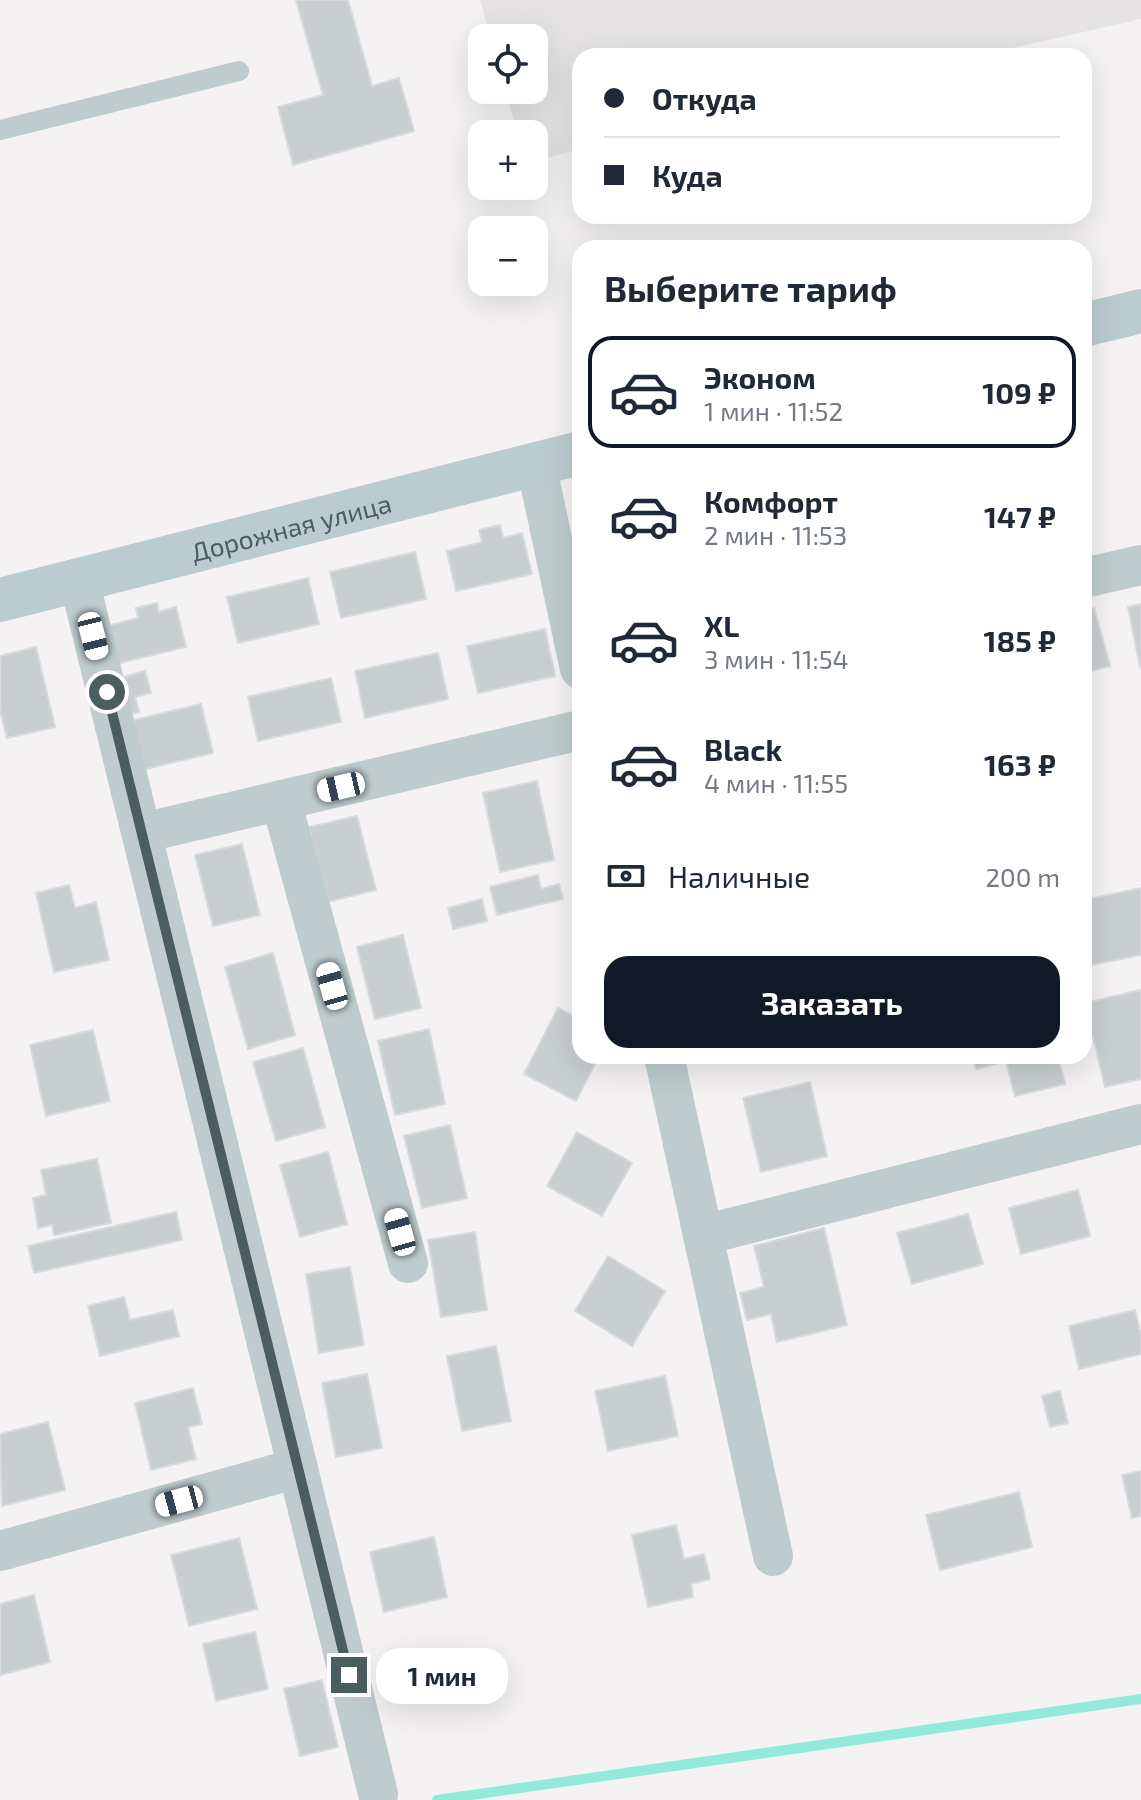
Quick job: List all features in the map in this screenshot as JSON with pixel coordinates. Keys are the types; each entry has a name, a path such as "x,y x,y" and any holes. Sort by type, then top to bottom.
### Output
{"street":[{"path":"1092,323 1141,311"},
{"name":"Дорожная улица","path":"0,600 572,455"},
{"path":"536,464 572,632"},
{"path":"1092,576 1141,565"},
{"path":"79,580 378,1794"},
{"path":"142,833 572,732"},
{"path":"281,801 408,1263"},
{"path":"666,1064 773,1556"},
{"path":"703,1235 1141,1124"},
{"path":"0,1551 298,1468"}],"lane":[{"path":"0,130 239,71"}],"shaded area":[{"path":"480,0 1141,0 1141,19 1012,48 572,48 572,151 548,157 548,120 514,120 509,104 548,104 548,24 487,24"}],"building":[{"path":"296,0 348,0 372,86 399,78 414,131 293,165 278,107 323,95"},
{"path":"500,525 503,538 522,533 532,574 456,591 447,551 482,542 479,530"},
{"path":"415,552 426,599 341,618 330,572"},
{"path":"308,578 319,624 238,643 227,597"},
{"path":"157,603 159,612 176,607 186,647 115,664 106,626 138,618 136,608"},
{"path":"1141,604 1141,666 1140,667 1128,607"},
{"path":"1092,609 1110,666 1092,671"},
{"path":"545,629 555,676 478,693 467,646"},
{"path":"36,647 55,727 7,738 0,710 0,656"},
{"path":"438,653 448,699 365,718 355,671"},
{"path":"145,671 151,693 135,697 139,712 126,715 116,679"},
{"path":"331,678 341,722 258,741 248,697"},
{"path":"201,704 213,753 137,771 126,722"},
{"path":"537,781 554,860 500,872 483,793"},
{"path":"357,816 376,890 327,902 309,827"},
{"path":"242,844 260,915 213,926 195,855"},
{"path":"538,875 541,889 559,884 563,899 497,915 490,887"},
{"path":"69,885 75,908 96,902 109,960 54,972 36,893"},
{"path":"1141,888 1141,955 1092,965 1092,898"},
{"path":"482,899 487,921 453,929 448,908"},
{"path":"403,935 421,1008 375,1019 357,947"},
{"path":"273,953 295,1035 248,1049 225,967"},
{"path":"1141,990 1141,1079 1105,1087 1092,1032 1092,1001"},
{"path":"558,1008 572,1015 572,1064 595,1064 576,1101 524,1074"},
{"path":"429,1029 445,1104 395,1115 378,1041"},
{"path":"93,1030 110,1101 46,1116 30,1045"},
{"path":"303,1048 325,1127 276,1141 253,1062"},
{"path":"975,1064 995,1064 976,1069"},
{"path":"1007,1064 1060,1064 1065,1084 1015,1096"},
{"path":"810,1082 827,1156 761,1172 743,1098"},
{"path":"450,1125 467,1198 422,1208 404,1136"},
{"path":"577,1132 632,1163 602,1216 547,1186"},
{"path":"328,1152 347,1224 300,1237 280,1165"},
{"path":"97,1159 111,1223 54,1235 52,1225 38,1228 33,1198 46,1195 41,1170"},
{"path":"1078,1190 1090,1236 1021,1254 1009,1208"},
{"path":"176,1212 182,1240 34,1273 28,1246"},
{"path":"968,1214 983,1264 912,1284 897,1233"},
{"path":"824,1228 847,1325 777,1342 771,1314 747,1320 740,1293 764,1287 754,1246"},
{"path":"475,1232 487,1310 441,1317 428,1240"},
{"path":"608,1256 665,1291 632,1346 575,1311"},
{"path":"350,1267 364,1345 319,1353 306,1274"},
{"path":"124,1297 130,1320 173,1310 179,1336 100,1356 88,1306"},
{"path":"1135,1310 1141,1335 1141,1354 1079,1369 1069,1326"},
{"path":"496,1346 511,1421 462,1431 447,1356"},
{"path":"367,1374 382,1448 336,1457 322,1383"},
{"path":"665,1376 678,1436 608,1451 595,1391"},
{"path":"193,1388 202,1424 188,1427 196,1459 151,1470 135,1403"},
{"path":"1060,1391 1068,1423 1050,1427 1042,1396"},
{"path":"48,1422 65,1490 2,1506 0,1434"},
{"path":"1141,1471 1141,1516 1132,1518 1122,1475"},
{"path":"1019,1492 1032,1547 940,1570 926,1515"},
{"path":"676,1525 684,1559 704,1554 710,1579 691,1584 693,1597 648,1607 632,1535"},
{"path":"434,1537 447,1597 384,1612 370,1552"},
{"path":"239,1538 257,1609 189,1626 171,1555"},
{"path":"34,1595 50,1662 0,1675 0,1604"},
{"path":"255,1632 268,1689 216,1701 203,1644"},
{"path":"322,1680 338,1747 300,1756 284,1689"}],"waterway":[{"path":"437,1800 1141,1699"}],"route":[{"path":"107,692 349,1675"}]}
